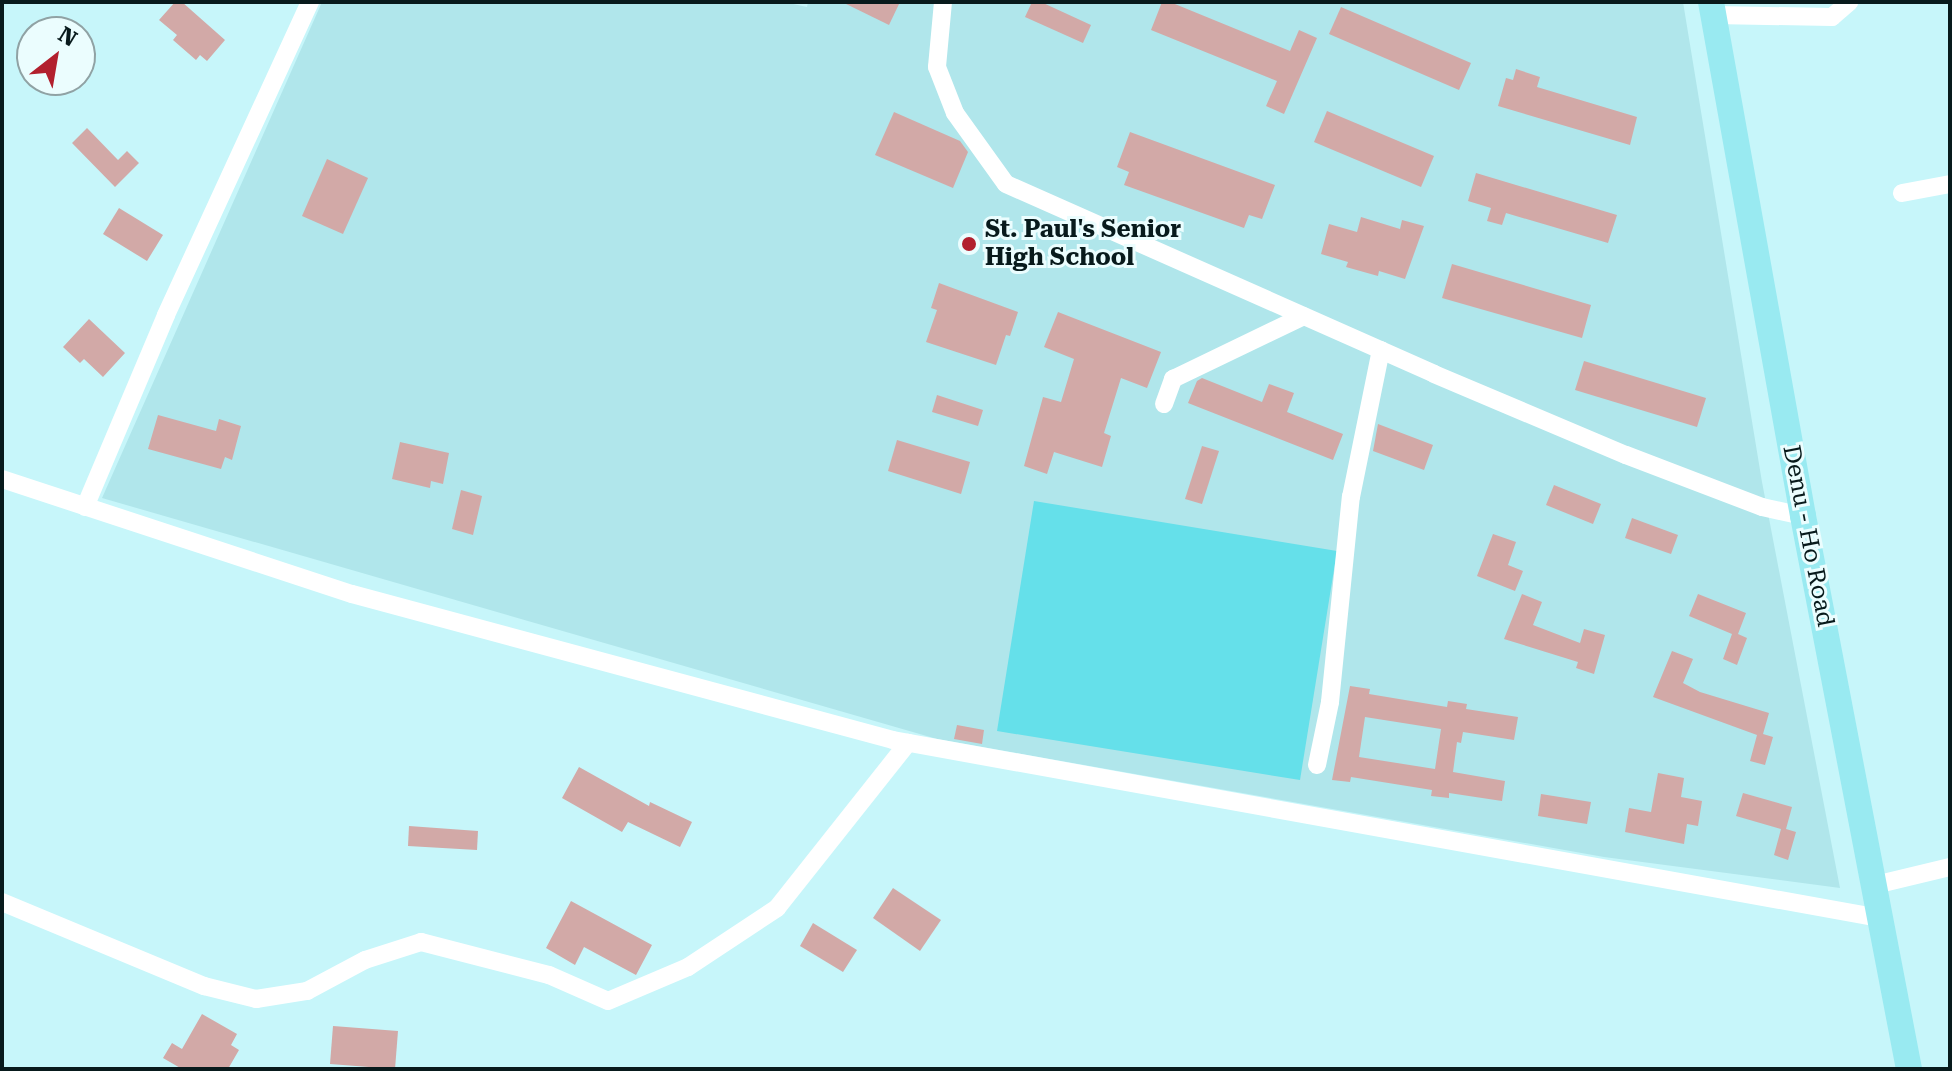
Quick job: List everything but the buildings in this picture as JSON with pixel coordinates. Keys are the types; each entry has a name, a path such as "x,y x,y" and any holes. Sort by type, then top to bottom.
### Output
{"main road":[{"name":"Denu - Ho Road","path":"1713,9 1803,516 1909,1069"}],"street":[{"path":"85,507 166,315 310,2"},
{"path":"943,2 937,67 955,113 1006,184 1626,455 1762,507 1803,516"},
{"path":"1713,9 1832,17 1849,2"},
{"path":"1902,193 1950,184"},
{"path":"1164,404 1173,379 1304,316"},
{"path":"1317,765 1330,702 1351,497 1381,350"},
{"path":"2,479 352,594 908,743 1879,918"},
{"path":"2,902 204,986 256,999 307,991 365,960 421,942 549,975 608,1001 688,967 777,908 908,743"},
{"path":"1875,885 1950,867"}],"shaded area":[{"name":"St. Paul's Senior High School","path":"322,2 784,2 807,7 808,2 1683,2 1762,482 1840,888 1604,857 937,739 102,498"},
{"path":"1034,501 1337,551 1300,780 997,731"}],"place":[{"name":"St. Paul's Senior High School","path":"969,244"}]}
